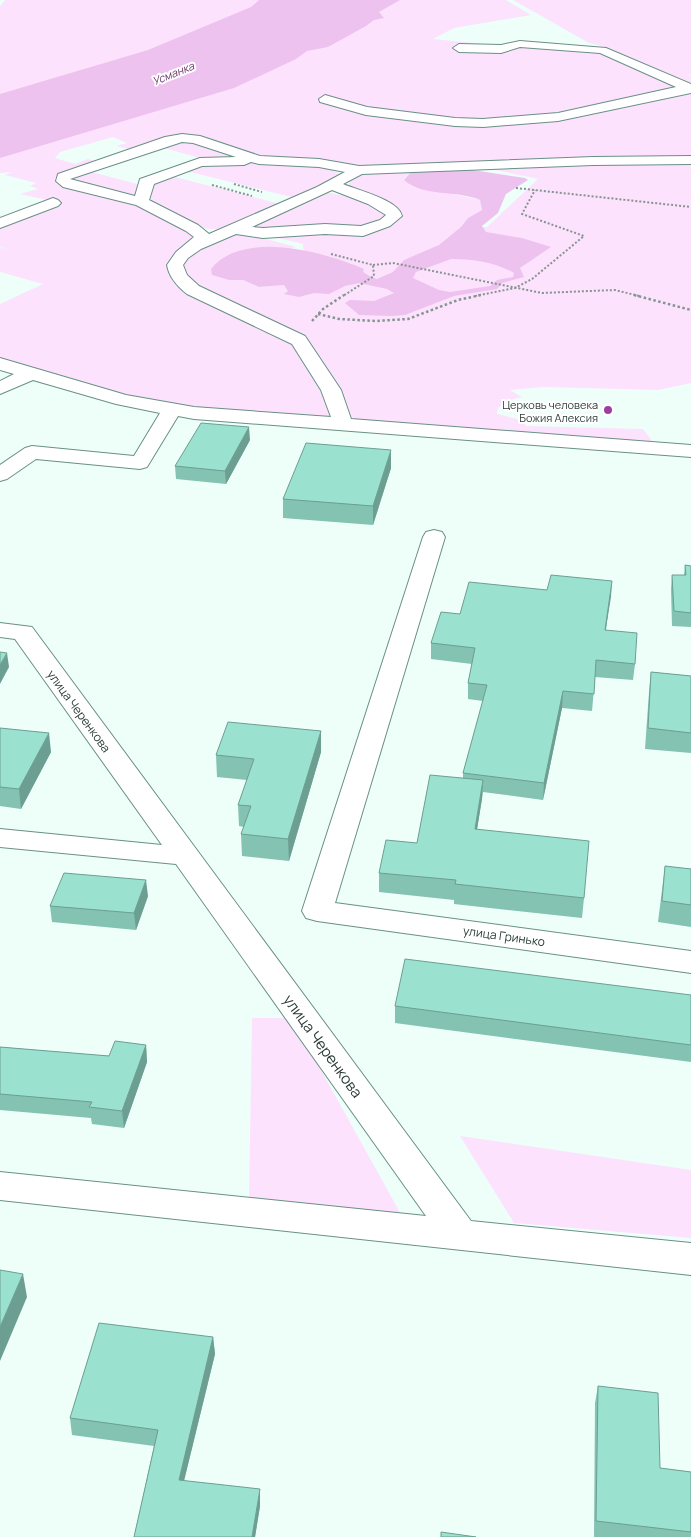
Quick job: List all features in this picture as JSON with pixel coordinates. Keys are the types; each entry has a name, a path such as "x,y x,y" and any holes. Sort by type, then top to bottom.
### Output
{"street":[{"path":"459,48 501,49 520,44 602,50 654,71 690,89"},
{"path":"325,98 366,111 455,122 502,121 558,117 690,89"},
{"path":"343,119 366,111"},
{"path":"259,160 200,140 182,138 63,177 63,181 68,184 141,202 200,233 202,239 182,255 175,264 180,279 186,285 212,300 299,340 331,390 342,424"},
{"path":"141,202 147,184 145,182 200,162 259,160 319,163 359,170 594,161 691,160"},
{"path":"195,246 335,184 359,170"},
{"path":"235,229 263,233 335,229 363,230 385,223 394,216 394,213 382,204 364,195 338,188 335,184"},
{"path":"0,223 53,203"},
{"path":"0,364 123,400 172,410 691,451"},
{"path":"0,388 30,374"},
{"path":"0,474 32,452 140,463 172,410"},
{"name":"улица Гринько","path":"434,537 317,911 691,962"},
{"name":"улица Черенкова","path":"0,630 23,632 461,1236"},
{"path":"0,838 184,856"},
{"path":"0,1186 691,1259"}],"path":[{"path":"168,174 293,203"},
{"path":"234,184 293,203"},
{"path":"516,188 691,207"},
{"path":"318,314 376,321 408,319 458,300 515,288 532,279 584,236 522,214 535,190"},
{"path":"373,265 393,263 542,293 615,290 691,310"},
{"path":"299,340 309,334 309,323 318,314 374,276"}],"shaded area":[{"path":"5,0 506,0 531,15 454,28 433,39 504,46 553,43 612,49 589,43 513,0 691,0 691,75 685,74 691,76 691,383 658,390 544,387 510,390 522,397 510,400 498,408 497,414 522,420 526,426 643,429 655,445 349,420 337,384 303,338 274,322 213,297 197,287 186,275 181,262 188,255 236,231 296,247 247,249 217,263 211,269 213,275 229,280 243,280 259,287 284,285 288,288 285,294 305,296 303,244 270,236 271,234 322,231 364,232 393,223 403,215 382,200 349,187 349,183 362,175 388,170 411,172 404,179 412,185 480,200 482,210 468,218 461,228 487,227 538,179 458,162 377,168 303,159 269,158 245,153 208,139 195,137 168,138 133,150 116,146 127,143 113,137 60,152 55,158 75,164 88,159 99,162 60,174 55,178 58,184 139,206 190,232 193,237 191,244 170,260 171,273 178,284 190,294 206,303 267,327 289,342 304,358 317,378 334,420 194,408 159,403 78,383 0,359 0,304 43,284 0,272 0,247 9,250 0,246 0,225 58,204 20,194 38,189 30,186 36,183 5,175 12,172 0,173 0,6"},
{"path":"183,140 240,157 211,161 160,147"},
{"path":"263,162 325,167 342,175 295,198 186,171 200,165"},
{"path":"88,171 141,185 137,196 131,197 69,180 69,177"},
{"path":"170,177 280,204 225,228 210,229 176,216 150,200 154,182"},
{"path":"325,192 357,198 386,212 386,217 370,226 280,231 245,228"},
{"path":"252,1018 292,1018 402,1216 249,1198"},
{"path":"460,1136 691,1170 691,1238 514,1223"}],"water":[{"name":"Усманка","path":"259,0 400,0 379,12 384,18 374,20 328,47 307,51 296,59 234,88 0,158 0,94 148,50 251,7"},
{"path":"453,167 525,178 528,180 506,194 498,213 482,226 486,232 522,238 551,247 520,268 524,277 502,283 497,289 454,296 405,315 359,315 345,303 350,300 374,301 394,293 387,289 359,283 345,286 329,294 314,293 299,297 284,294 288,291 284,285 259,287 243,280 229,280 212,275 211,269 225,257 242,250 263,247 307,251 328,256 364,269 363,272 377,279 393,272 404,260 439,245 461,227 468,218 482,210 480,200 461,195 430,191 412,185 404,180 411,172","holes":["451,259 483,262 499,266 514,273 513,277 497,280 490,286 450,292 439,290 413,278 416,272"]}],"building":[{"path":"201,423 249,427 225,471 175,466"},
{"path":"306,443 391,450 373,506 283,499"},
{"path":"685,565 691,566 691,613 674,611 672,575 686,575"},
{"path":"551,575 612,581 605,630 637,633 635,664 596,660 594,694 563,691 544,783 463,773 487,685 468,683 475,648 431,643 441,612 460,614 469,582 547,590"},
{"path":"0,652 7,653 0,665"},
{"path":"651,672 691,676 691,733 648,728"},
{"path":"228,722 321,731 288,839 241,834 251,806 238,805 254,759 216,755"},
{"path":"0,728 49,733 19,789 0,787"},
{"path":"430,775 483,780 475,829 589,841 584,898 455,884 456,880 379,873 386,840 417,843"},
{"path":"665,866 691,869 691,905 662,901"},
{"path":"64,873 146,880 134,913 50,906"},
{"path":"405,959 691,995 691,1045 395,1006"},
{"path":"115,1041 146,1045 122,1111 89,1107 92,1102 0,1094 0,1047 109,1056"},
{"path":"0,1270 23,1274 0,1327"},
{"path":"99,1323 213,1337 179,1480 260,1489 252,1537 134,1537 158,1430 70,1418"},
{"path":"598,1386 658,1393 660,1468 691,1472 691,1532 596,1521"},
{"path":"441,1532 476,1537 441,1537"}],"place":[{"name":"Церковь человека Божия Алексия","path":"608,410"}]}
